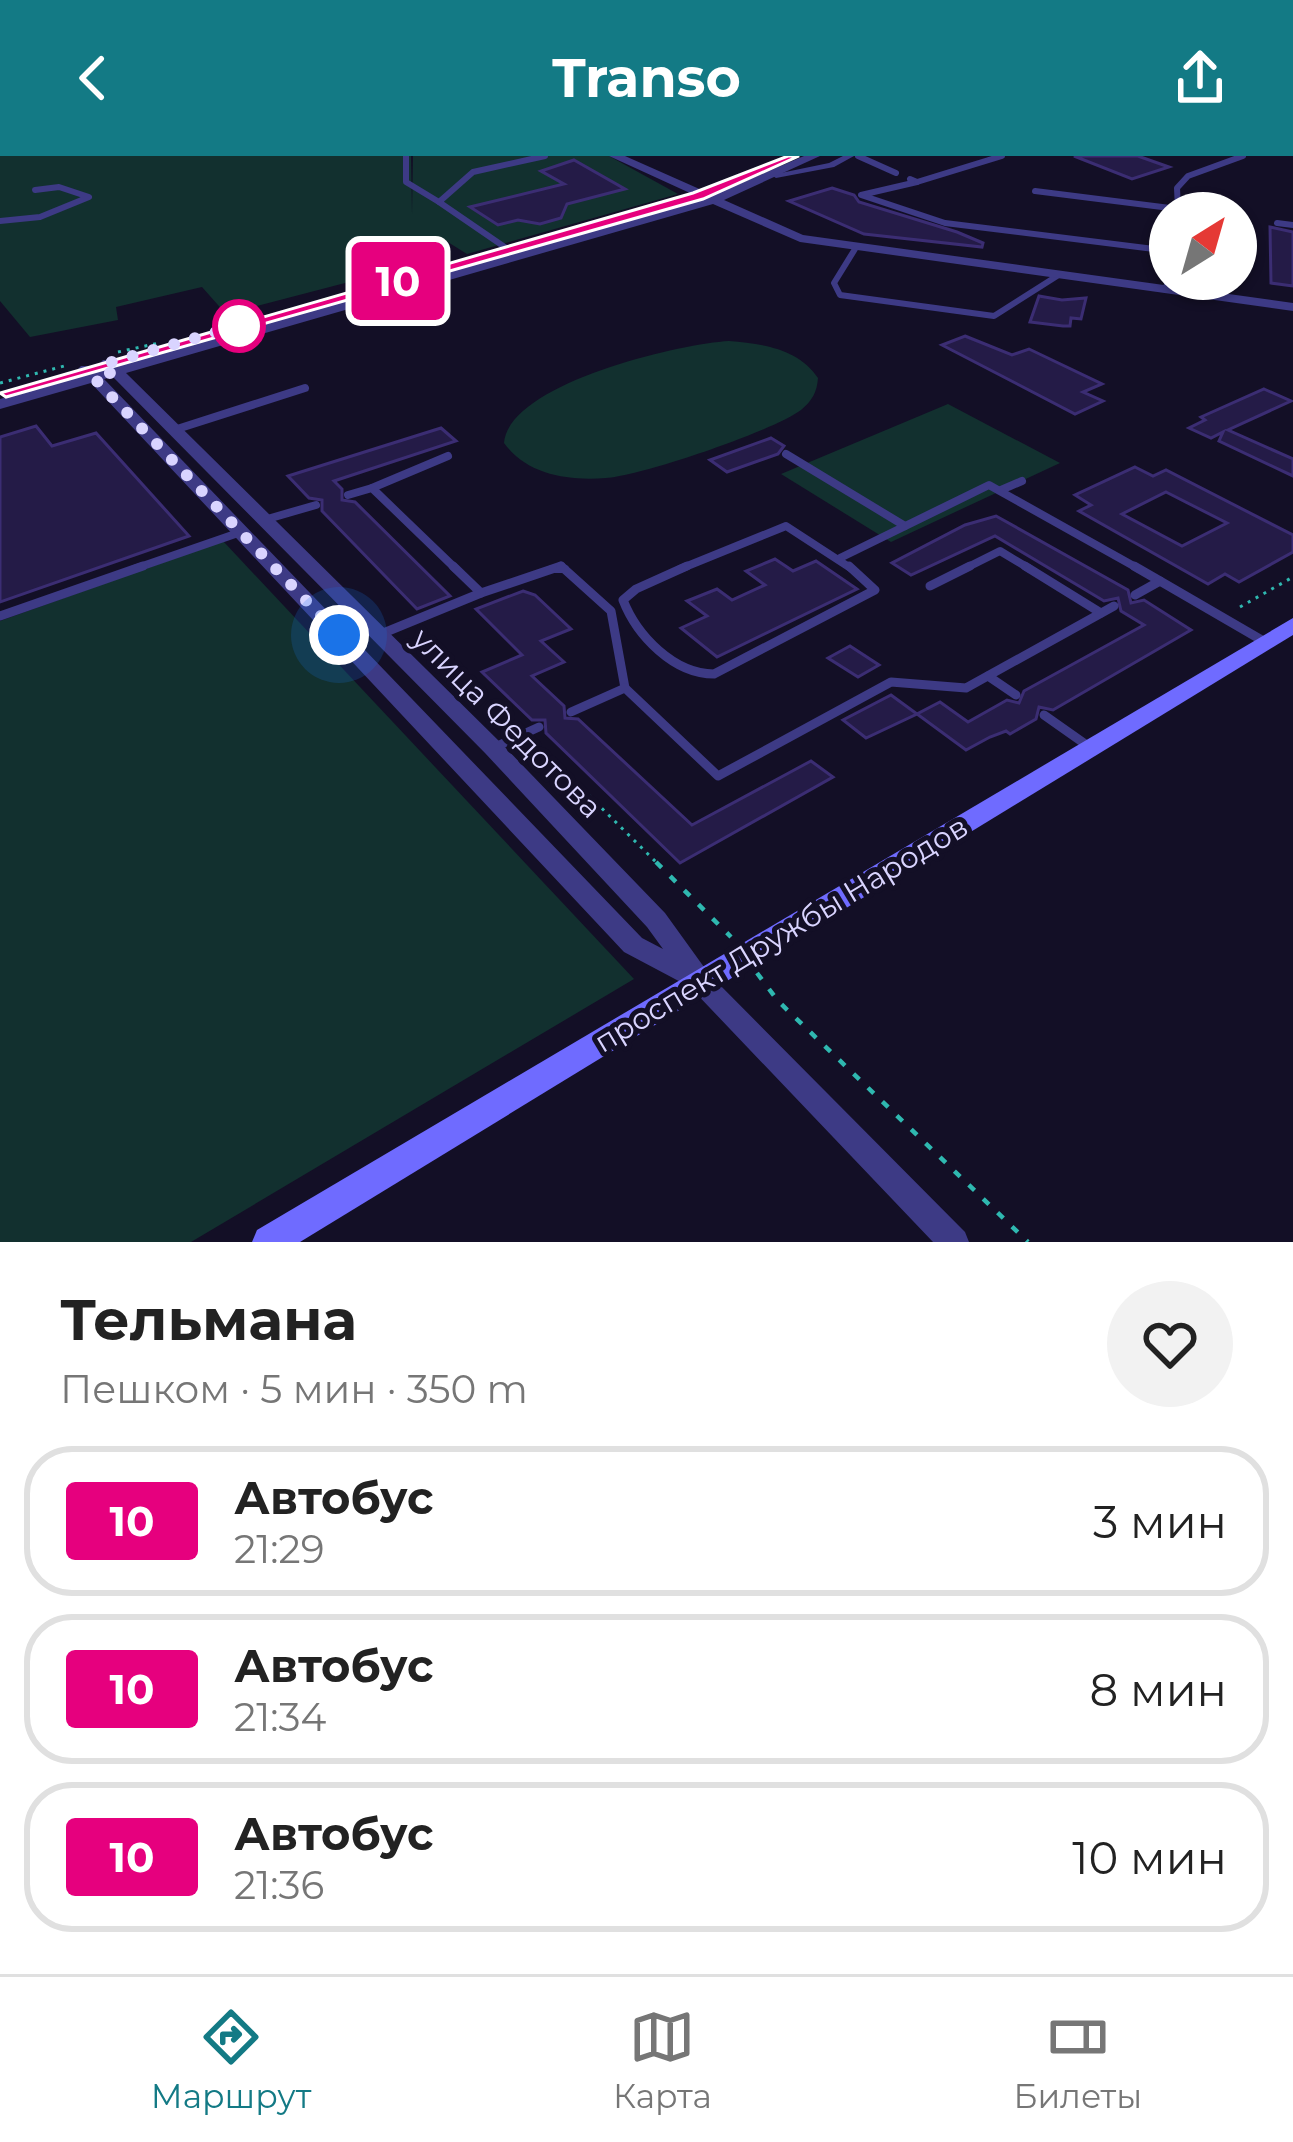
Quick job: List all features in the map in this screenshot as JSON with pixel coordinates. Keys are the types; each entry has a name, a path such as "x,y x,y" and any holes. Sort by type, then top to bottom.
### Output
{"main road":[{"name":"проспект Дружбы Народов","path":"269,1242 1293,625"}],"street":[{"path":"616,156 800,238 1149,288"},
{"path":"0,404 509,250 704,199 792,156"},
{"path":"776,176 814,156"},
{"path":"0,393 101,370 854,156"},
{"path":"1241,300 1293,307"},
{"path":"101,370 241,532 633,945 700,981 954,1242"},
{"name":"улица Федотова","path":"101,370 174,430 493,748 656,920 700,981"}],"lane":[{"path":"439,202 473,172 545,156"},
{"path":"854,156 896,173"},
{"path":"1002,156 862,195 945,223 1149,248"},
{"path":"1177,192 1188,176 1243,156"},
{"path":"409,157 406,182 509,250"},
{"path":"0,221 40,217 89,196 59,187 35,190"},
{"path":"1035,191 1149,207"},
{"path":"1277,223 1293,225"},
{"path":"855,249 834,283 840,296 936,311 994,316 1057,276"},
{"path":"174,430 305,388"},
{"path":"786,454 905,526"},
{"path":"348,495 448,456"},
{"path":"1001,490 1022,481"},
{"path":"840,558 989,485 1265,642"},
{"path":"372,488 481,593"},
{"path":"264,520 316,505"},
{"path":"786,526 840,558 875,590 714,674 692,674 634,628 623,600 636,589 786,526"},
{"path":"0,616 241,532"},
{"path":"930,586 1000,551 1102,613"},
{"path":"378,635 561,566 611,611 625,688 718,776 891,682 966,688 1114,607"},
{"path":"1135,595 1160,581"},
{"path":"988,676 1016,695"},
{"path":"571,712 625,688"},
{"path":"1044,715 1092,748"},
{"path":"493,748 539,727"}],"path":[{"path":"1222,617 1293,577"},
{"path":"526,733 748,953 759,979 778,1001 1028,1242"}],"green space":[{"path":"0,156 411,156 412,214 413,156 609,156 678,194 467,254 443,239 414,265 226,314 202,287 116,307 118,320 30,337 0,301"},
{"path":"729,341 766,346 800,360 818,378 811,400 786,419 736,440 606,478 549,474 524,462 504,443 513,422 564,386 636,359"},
{"path":"948,404 1060,463 891,542 781,474"},
{"path":"223,541 634,979 191,1242 0,1242 0,621"}],"building":[{"path":"1074,156 1138,156 1169,167 1132,179"},
{"path":"574,160 625,189 567,204 561,218 540,224 518,220 498,225 470,207 564,184 541,171"},
{"path":"832,188 854,195 859,202 957,232 983,243 982,247 864,234 789,201"},
{"path":"1270,227 1293,232 1293,286 1271,283"},
{"path":"1039,296 1086,298 1081,319 1071,318 1070,326 1030,322"},
{"path":"965,336 1012,355 1029,349 1102,384 1083,392 1103,401 1075,414 942,345"},
{"path":"1264,389 1291,401 1228,430 1293,459 1293,476 1219,441 1223,432 1211,438 1189,428 1205,420 1201,417"},
{"path":"36,426 52,446 96,433 189,536 0,602 0,437"},
{"path":"441,428 456,441 334,481 342,489 342,500 355,502 450,596 417,609 322,511 322,500 309,498 288,476"},
{"path":"771,438 784,446 778,454 727,472 710,460"},
{"path":"1135,467 1153,476 1166,470 1293,535 1293,552 1239,582 1225,574 1208,584 1079,511 1091,505 1075,495","holes":["1166,492 1227,523 1182,546 1122,514"]},
{"path":"996,516 1128,590 1131,603 1144,600 1191,630 1053,710 1039,707 1036,719 1010,734 1006,731 966,750 917,714 940,702 968,722 1007,700 1019,703 1024,691 1144,625 1121,611 1118,598 1104,601 995,536 911,575 892,563 965,525"},
{"path":"775,559 793,571 816,561 857,589 717,657 681,628 707,616 687,601 717,589 732,600 765,585 746,571"},
{"path":"523,591 535,595 571,629 541,641 564,662 532,676 564,706 565,718 578,719 692,825 811,761 833,777 680,863 546,733 545,720 532,720 482,672 522,655 476,609"},
{"path":"850,646 879,665 858,677 828,658"},
{"path":"891,695 917,714 866,738 843,720"}],"bus line":[{"name":"10","path":"0,393 698,196 792,156"}],"route":[{"path":"239,326 248,323 108,363 116,371 94,378 339,635"}]}
